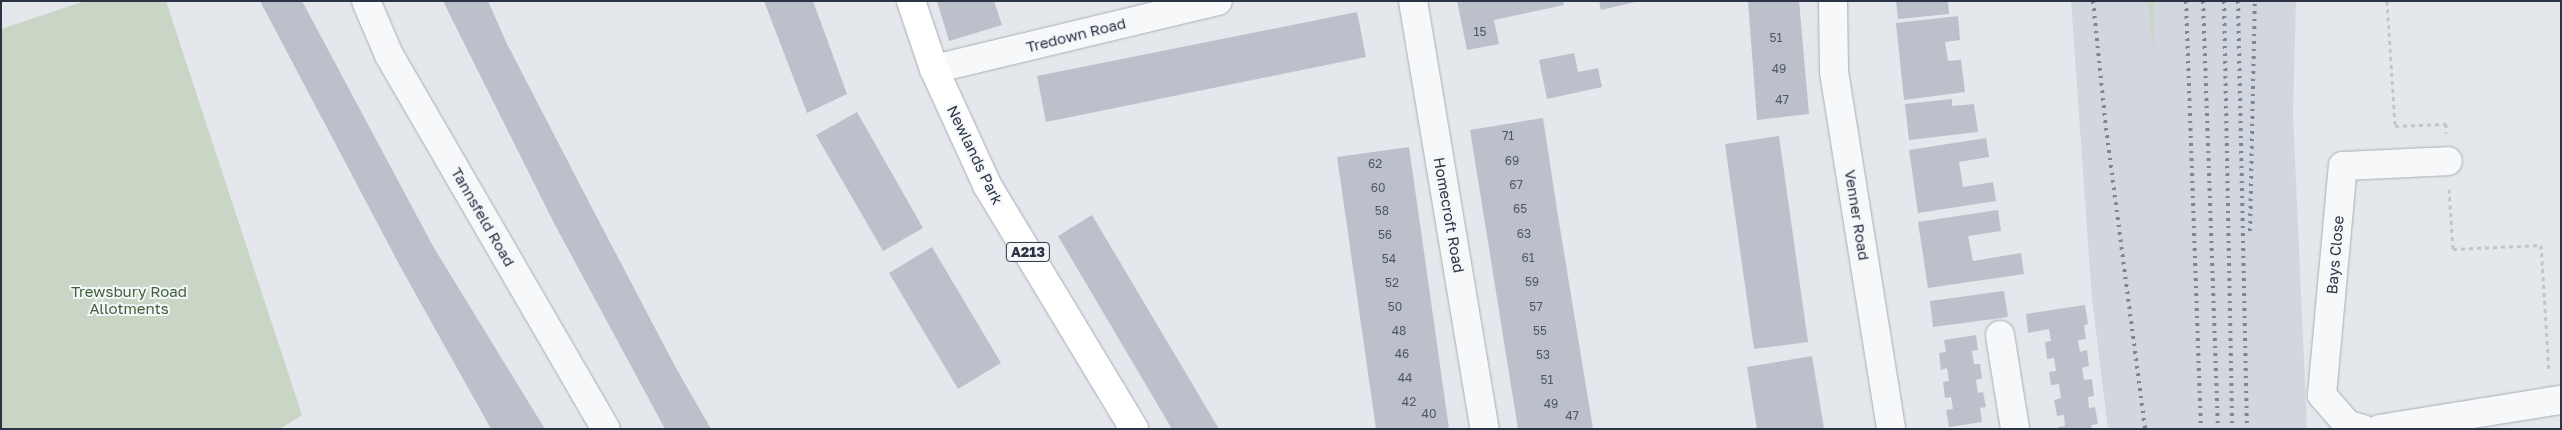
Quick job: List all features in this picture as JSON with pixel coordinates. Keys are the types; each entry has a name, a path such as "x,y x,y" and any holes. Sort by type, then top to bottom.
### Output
{"main road":[{"name":"Newlands Park","path":"911,1 934,69 987,185 1134,429"}],"street":[{"name":"Tannsfeld Road","path":"366,1 389,55 606,429"},
{"name":"Tredown Road","path":"934,69 1147,9 1218,1"},
{"name":"Homecroft Road","path":"1413,1 1485,429"},
{"name":"Venner Road","path":"1832,1 1834,72 1891,429"},
{"name":"Bays Close","path":"2363,429 2348,425 2322,395 2343,166 2448,161"},
{"path":"2000,335 2015,429"},
{"path":"2379,429 2556,400"}],"path":[{"path":"2387,1 2395,126 2446,124 2453,249 2541,245 2556,400"}],"shaded area":[{"path":"2071,1 2296,1 2293,114 2307,429 2108,429 2092,299"}],"green space":[{"name":"Trewsbury Road Allotments","path":"85,1 166,1 302,415 280,429 1,429 1,29"},
{"path":"2148,1 2154,1 2154,52"}],"building":[{"path":"260,1 302,1 434,248 545,429 491,429 400,266"},
{"path":"443,1 488,1 506,42 592,208 676,368 711,429 665,429 555,225"},
{"path":"764,1 813,1 847,94 807,113"},
{"path":"937,1 994,1 1002,25 949,41"},
{"path":"1457,1 1563,1 1564,5 1494,20 1499,44 1467,50"},
{"path":"1599,1 1635,1 1635,2 1601,10"},
{"path":"1748,1 1799,1 1809,114 1757,120"},
{"path":"1896,1 1948,1 1949,14 1898,19"},
{"path":"1357,12 1366,57 1046,122 1037,76"},
{"path":"1958,16 1960,40 1945,42 1948,61 1961,60 1965,92 1904,100 1896,23"},
{"path":"1574,53 1578,72 1598,68 1602,87 1547,99 1539,60"},
{"path":"1952,99 1952,106 1974,104 1978,132 1909,140 1905,104"},
{"path":"857,112 923,228 883,251 816,135"},
{"path":"1543,118 1593,429 1518,429 1470,130"},
{"path":"1779,136 1808,342 1754,349 1725,144"},
{"path":"1986,138 1989,157 1959,162 1963,187 1993,182 1996,201 1918,213 1909,150"},
{"path":"1409,147 1449,429 1376,429 1337,157"},
{"path":"1998,210 2001,231 1968,236 1973,261 2021,253 2024,274 1928,288 1918,222"},
{"path":"1092,215 1219,429 1172,429 1058,236"},
{"path":"932,247 1001,363 958,389 889,273"},
{"path":"2004,291 2008,317 1933,327 1930,301"},
{"path":"2085,305 2088,324 2084,325 2086,339 2078,340 2080,352 2087,350 2089,366 2082,368 2084,380 2092,379 2094,396 2088,397 2089,408 2095,407 2098,424 2091,425 2092,429 2058,429 2058,427 2065,426 2064,415 2057,416 2054,400 2061,398 2059,384 2051,385 2049,372 2056,371 2054,358 2047,359 2045,342 2051,341 2049,329 2028,333 2026,314"},
{"path":"1976,335 1978,350 1972,351 1974,364 1980,364 1982,378 1976,380 1978,393 1983,392 1986,407 1980,408 1982,422 1949,427 1946,410 1953,409 1951,397 1945,398 1943,382 1949,381 1947,368 1941,370 1939,353 1946,352 1944,340"},
{"path":"1812,356 1824,429 1757,429 1747,367"}],"railway":[{"path":"2093,1 2106,128 2145,429"},
{"path":"2186,1 2201,429"},
{"path":"2203,1 2218,429"},
{"path":"2224,1 2232,429"},
{"path":"2238,1 2247,429"},
{"path":"2250,231 2255,1"}]}
